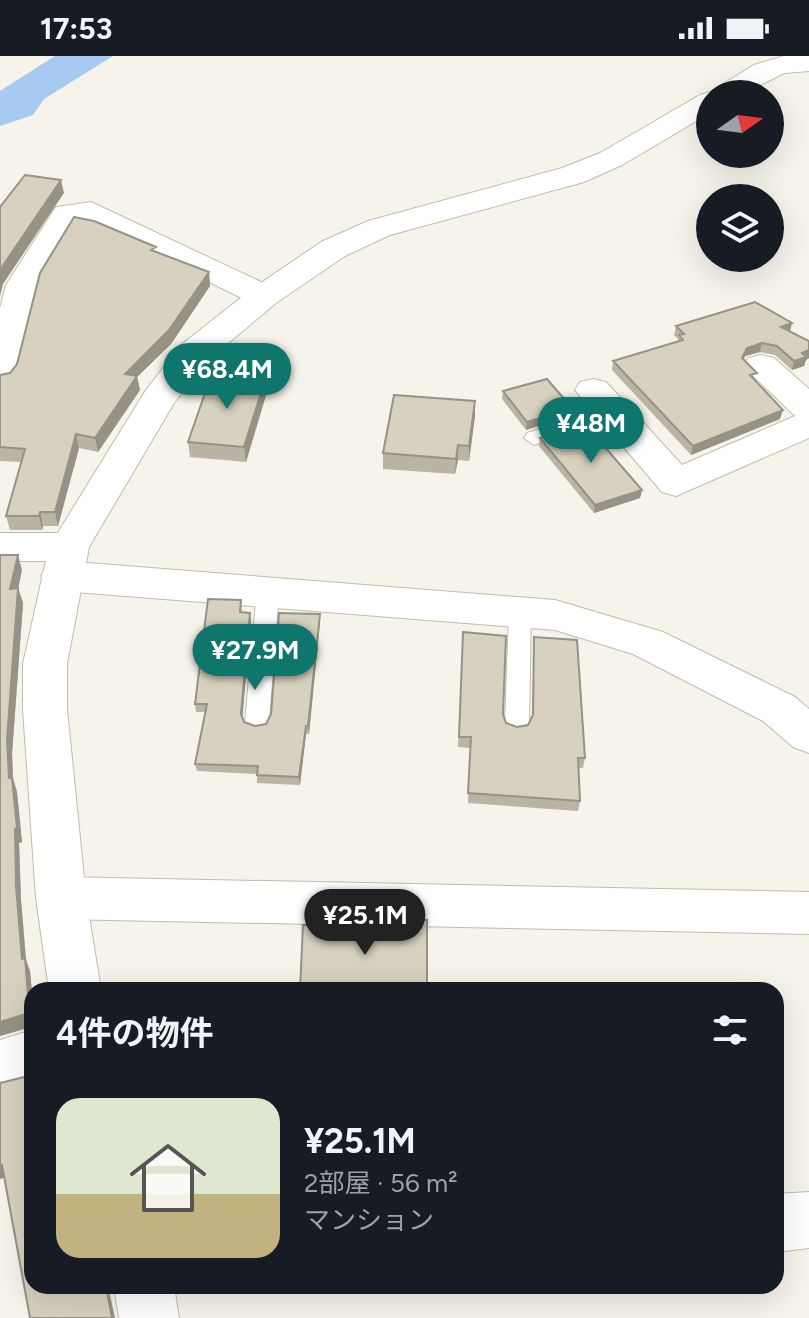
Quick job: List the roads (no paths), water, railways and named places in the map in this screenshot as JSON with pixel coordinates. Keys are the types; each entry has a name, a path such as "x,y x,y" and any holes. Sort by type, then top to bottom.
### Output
{"street":[{"path":"746,80 768,67 783,63 809,63"},
{"path":"74,982 61,898 45,709 45,664 65,561 159,398 194,353 264,296 357,236 573,175 611,159 696,109"},
{"path":"0,376 23,285 67,214 91,212 264,296"},
{"path":"761,366 803,395"},
{"path":"603,401 676,483 809,424"},
{"path":"0,547 65,561 268,591 555,615 648,643 779,709 809,735"},
{"path":"61,898 809,913"},
{"path":"0,1065 24,1057"},
{"path":"784,1222 809,1220"},
{"path":"145,1294 149,1318"}],"lane":[{"path":"534,438 603,401"},
{"path":"257,722 268,591"},
{"path":"517,725 520,611"}],"water":[{"path":"55,56 113,56 44,99 33,115 0,126 0,91"}]}
